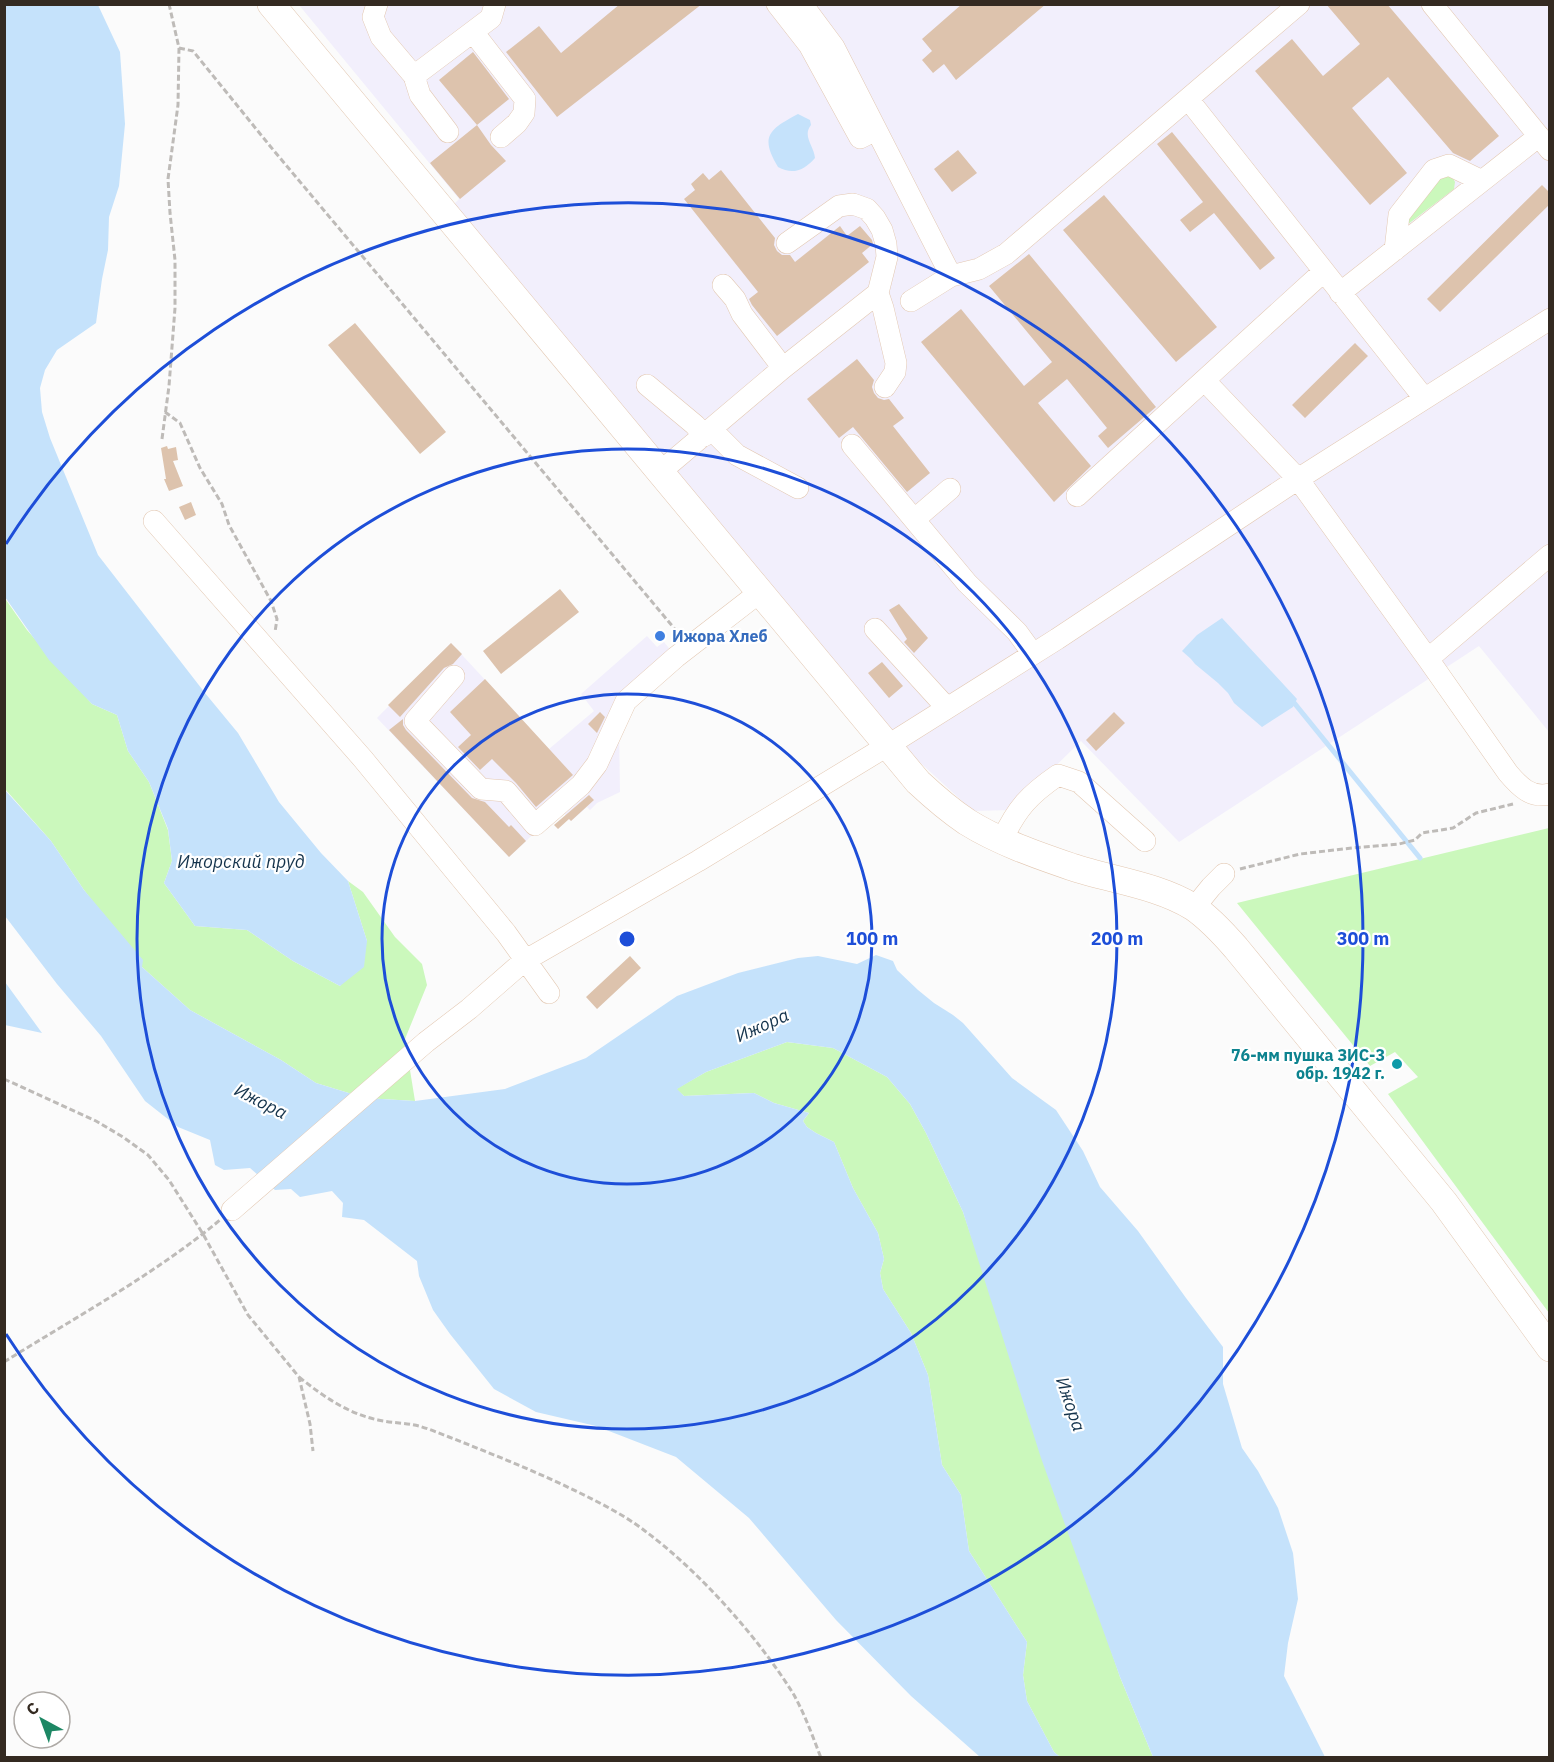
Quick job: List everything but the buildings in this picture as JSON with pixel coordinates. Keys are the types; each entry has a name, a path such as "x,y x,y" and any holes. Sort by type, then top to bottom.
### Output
{"main road":[{"path":"271,4 918,782 938,801 969,823 1002,840 1071,867 1174,897 1208,919 1236,948 1444,1202 1550,1348"}],"street":[{"path":"377,4 373,17 381,37 414,76 420,95 448,132"},
{"path":"414,76 491,18 495,4"},
{"path":"777,4 808,45 860,138 876,130"},
{"path":"802,4 834,47 951,276"},
{"path":"911,301 951,276 978,268 1006,254 1299,4"},
{"path":"1340,293 1482,181 1544,143 1432,4"},
{"path":"473,32 525,99 524,113 517,123 501,137"},
{"path":"1188,99 1424,398"},
{"path":"1395,250 1399,215 1434,170 1449,165 1482,181"},
{"path":"787,243 839,206 853,204 867,209 882,230 887,257 878,293 896,363 895,372 885,387"},
{"path":"1077,496 1323,272"},
{"path":"723,285 783,368"},
{"path":"660,472 783,368 878,293"},
{"path":"232,1210 426,1042 469,1009 524,961 698,861 887,746 940,694 1033,654 1298,479 1550,319"},
{"path":"1205,381 1298,479 1508,773 1522,789 1546,795"},
{"path":"647,385 695,426 737,455 798,488"},
{"path":"852,445 967,583 1017,632 1033,654"},
{"path":"915,519 950,489"},
{"path":"154,521 363,759 506,933 549,993"},
{"path":"1433,666 1550,555"},
{"path":"454,676 415,721 481,789 506,792 535,825 581,785 597,764 626,701 690,646 760,592"},
{"path":"875,629 940,694"},
{"path":"1002,840 1021,806 1037,789 1058,775 1079,782 1145,841"},
{"path":"1194,908 1210,887 1224,874"}],"path":[{"path":"162,440 175,308 175,260 168,179 178,105 179,48 169,4"},
{"path":"179,48 194,51 270,146 690,646"},
{"path":"165,412 180,423 200,468 222,504 229,525 271,601 277,619 272,655"},
{"path":"1224,874 1254,864 1300,854 1399,844 1415,840 1422,833 1453,828 1476,813 1546,795"},
{"path":"4,1079 96,1121 147,1155 169,1180 248,1315 299,1377 327,1399 377,1420 418,1426 479,1449 551,1479 603,1505 644,1530 699,1579 761,1648 794,1696 821,1758"},
{"path":"4,1362 138,1278 202,1234 232,1210"},
{"path":"299,1377 310,1424 313,1451"}],"shaded area":[{"path":"299,5 1549,5 1549,732 1479,646 1179,842 1081,741 1011,810 973,811 913,756 611,399 453,205 459,199"},
{"name":"Ижора Хлеб","path":"647,636 657,647 664,642 676,657 639,695 619,727 620,792 597,803 590,810 587,807 571,821 560,809 509,857 377,718 451,643 549,749 594,711 581,694"}],"green space":[{"path":"1437,175 1452,176 1455,182 1454,189 1407,225 1408,208"},
{"path":"4,597 27,630 92,704 117,715 128,751 149,782 168,830 172,861 164,883 195,926 247,930 293,961 340,986 367,941 348,881 363,892 395,937 422,964 427,985 405,1039 415,1101 365,1098 316,1083 281,1060 190,1010 142,967 84,890 51,841 5,789"},
{"path":"1550,828 1549,1313 1388,1094 1418,1077 1395,1052 1370,1066 1237,903"},
{"path":"787,1042 833,1048 887,1077 910,1104 926,1133 963,1212 1120,1677 1153,1757 1060,1757 1054,1752 1027,1701 1023,1675 1027,1642 969,1551 961,1495 942,1465 928,1375 911,1333 883,1289 880,1273 884,1259 878,1233 853,1188 834,1142 807,1127 803,1121 809,1113 774,1103 754,1093 684,1096 676,1089 706,1072"}],"water":[{"name":"Ижорский пруд","path":"4,5 98,5 120,52 125,124 119,186 109,217 108,250 96,323 57,350 45,370 40,388 42,412 50,438 98,555 238,733 279,802 321,853 348,881 367,941 364,967 340,986 293,961 247,930 195,926 164,883 172,861 168,829 149,782 128,751 117,715 92,704 49,660 5,597"},
{"path":"798,114 810,120 808,137 815,158 802,169 788,171 778,167 772,156 769,148 770,134 780,124"},
{"path":"1222,618 1297,699 1293,707 1262,727 1234,703 1218,683 1182,651 1197,635"},
{"name":"Ижора","path":"4,789 51,841 84,890 143,960 142,967 190,1010 281,1060 316,1083 365,1098 415,1101 505,1089 586,1058 677,996 738,973 798,958 818,956 857,964 876,955 893,961 897,970 918,990 963,1023 1012,1078 1056,1110 1083,1151 1100,1187 1138,1231 1223,1347 1223,1384 1242,1448 1258,1471 1278,1508 1293,1553 1298,1599 1288,1643 1284,1676 1325,1757 1153,1757 1120,1677 1041,1458 963,1212 910,1104 887,1077 833,1048 787,1042 706,1072 677,1089 684,1096 754,1093 774,1103 809,1113 803,1121 807,1127 834,1142 853,1188 878,1233 884,1259 880,1273 883,1289 911,1333 928,1375 942,1465 961,1495 969,1551 1027,1642 1023,1675 1027,1701 1054,1752 1060,1757 980,1757 911,1696 836,1620 749,1518 676,1457 596,1426 536,1412 494,1389 433,1310 419,1276 417,1261 364,1220 342,1217 343,1203 332,1191 300,1197 291,1189 275,1190 250,1168 224,1170 215,1165 210,1140 178,1127 145,1101 101,1036 57,984 5,916"},
{"path":"5,982 42,1033 5,1025"}],"waterway":[{"path":"1291,699 1420,858"}],"place":[{"name":"Ижора Хлеб","path":"660,636"},
{"name":"76-мм пушка ЗИС-3 обр. 1942 г.","path":"1397,1064"}]}
